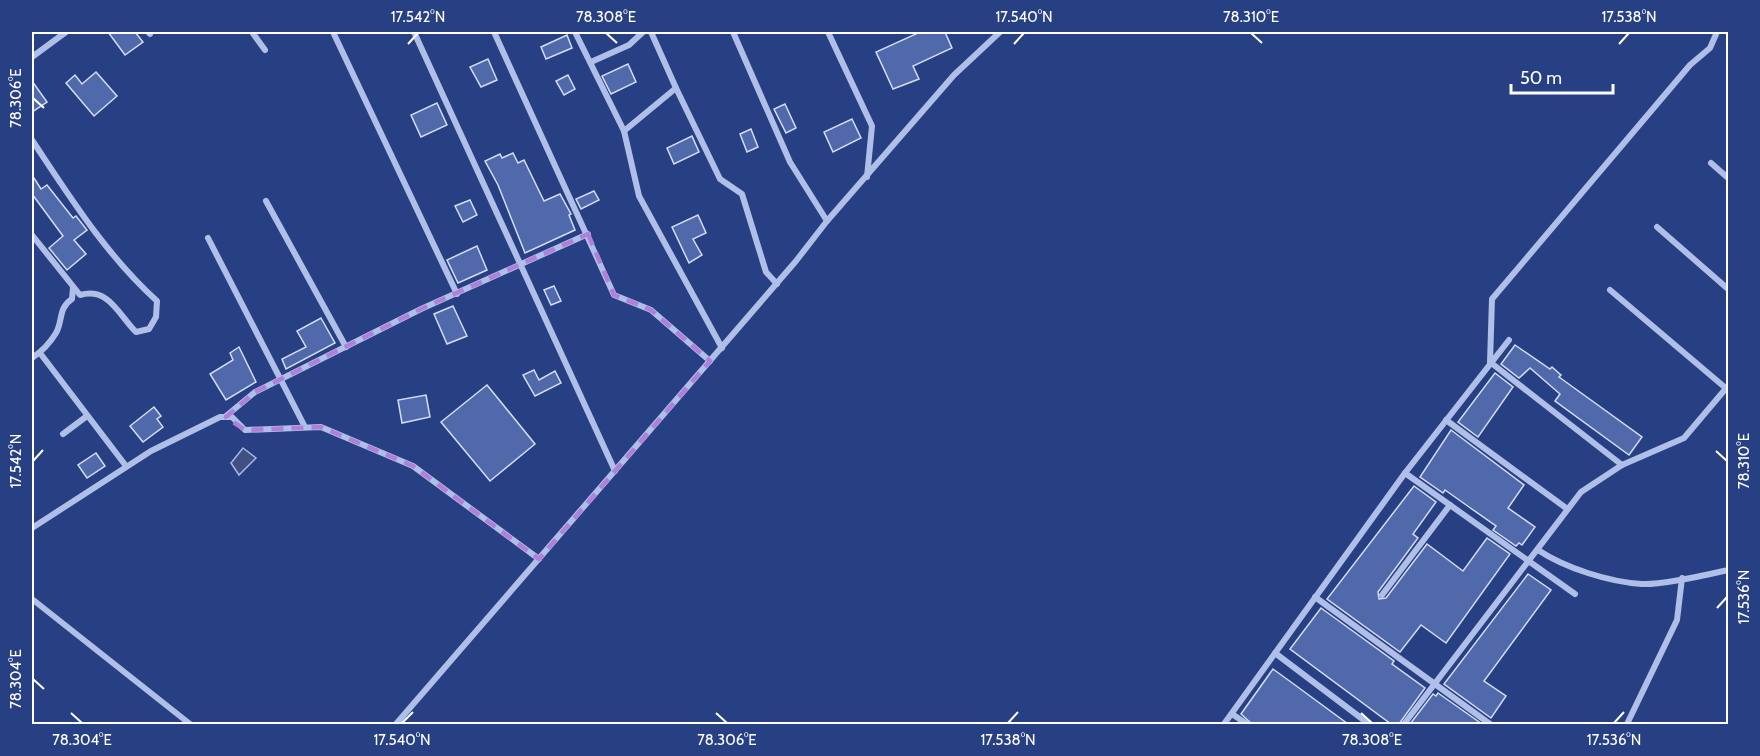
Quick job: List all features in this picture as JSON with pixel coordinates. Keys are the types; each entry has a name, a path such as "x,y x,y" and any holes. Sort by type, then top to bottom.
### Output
{"street":[{"path":"32,54 66,32"},
{"path":"252,32 265,50"},
{"path":"333,32 457,294"},
{"path":"414,32 615,471"},
{"path":"494,32 614,295 651,310 710,361"},
{"path":"576,32 624,131 639,196 722,348"},
{"path":"591,62 629,45 643,32"},
{"path":"651,32 720,179 742,195 766,272 777,284"},
{"path":"733,32 790,162 827,221"},
{"path":"828,32 872,126 867,177"},
{"path":"396,724 722,348 827,221 954,75 1000,32"},
{"path":"1490,362 1492,298 1690,65 1710,48 1717,32"},
{"path":"624,131 676,88"},
{"path":"32,140 120,266 157,301 156,317 149,329 136,332 108,298 91,292 80,295 32,235"},
{"path":"1711,163 1728,178"},
{"path":"266,201 346,346"},
{"path":"1657,227 1728,289"},
{"path":"226,417 255,392 346,346 588,234"},
{"path":"208,238 305,427"},
{"path":"32,358 40,353 57,332 60,314 66,303 72,299 73,288"},
{"path":"1404,724 1538,550 1566,508 1596,480 1622,465 1684,438 1728,389 1610,290"},
{"path":"1224,724 1405,473 1509,340"},
{"path":"40,353 126,466"},
{"path":"1490,362 1622,465"},
{"path":"63,434 87,416"},
{"path":"32,526 126,466 220,417 232,417 245,430 321,427 413,466 539,559"},
{"path":"1446,420 1566,508"},
{"path":"1405,473 1575,594"},
{"path":"1382,595 1450,505"},
{"path":"1538,550 1547,556 1614,579 1644,584 1728,570"},
{"path":"1627,724 1677,620 1682,578"},
{"path":"1315,597 1490,724"},
{"path":"32,598 190,724"},
{"path":"1275,653 1369,724"},
{"path":"1232,714 1247,724"}],"highlighted area":[{"path":"588,234 614,295 651,310 710,361 539,559 413,466 321,427 245,430 226,417 255,392 421,309"}],"water":[{"path":"243,448 256,458 239,475 231,463"}],"building":[{"path":"108,32 135,32 143,42 125,55"},
{"path":"915,32 945,32 952,48 913,66 919,79 893,89 876,52 916,34"},
{"path":"567,35 572,48 546,59 541,47"},
{"path":"488,59 497,80 481,87 470,67"},
{"path":"628,64 636,82 611,94 602,76"},
{"path":"96,72 117,96 94,116 66,83 75,75 82,84"},
{"path":"568,75 575,89 564,95 556,81"},
{"path":"32,81 47,102 32,112"},
{"path":"437,103 447,125 421,137 411,115"},
{"path":"785,104 796,128 786,133 774,109"},
{"path":"852,119 861,138 833,152 824,132"},
{"path":"751,129 758,147 747,152 740,134"},
{"path":"692,136 699,152 674,164 667,148"},
{"path":"513,153 518,163 524,160 544,201 560,194 571,214 569,215 575,230 525,253 498,185 485,161 500,154 502,158"},
{"path":"32,175 41,189 47,185 73,218 76,216 87,230 74,240 86,254 67,270 49,248 63,236 32,194"},
{"path":"594,191 599,200 581,209 576,199"},
{"path":"470,200 477,215 463,222 455,206"},
{"path":"698,215 706,233 693,239 702,255 689,263 672,227"},
{"path":"477,246 487,270 458,283 447,260"},
{"path":"554,286 561,301 551,305 544,290"},
{"path":"453,306 467,336 447,344 434,314"},
{"path":"321,318 335,343 286,369 282,359 306,347 297,331"},
{"path":"1515,345 1550,369 1552,367 1561,375 1559,377 1642,437 1629,455 1555,401 1560,394 1530,368 1519,378 1501,364"},
{"path":"239,347 256,382 226,400 210,374 233,360 230,353"},
{"path":"534,370 539,380 555,371 561,383 535,396 523,375"},
{"path":"1495,373 1513,387 1478,437 1458,422"},
{"path":"487,385 535,444 490,481 441,422"},
{"path":"426,395 430,417 402,423 398,400"},
{"path":"154,407 161,416 157,419 163,427 143,442 130,426"},
{"path":"1451,430 1524,485 1508,508 1535,527 1522,545 1519,543 1516,546 1493,530 1496,526 1445,490 1443,493 1420,477"},
{"path":"96,453 105,466 87,478 78,465"},
{"path":"1414,486 1436,502 1413,534 1418,538 1378,592 1379,599 1386,598 1427,544 1463,571 1487,538 1510,554 1446,643 1421,625 1400,652 1327,599"},
{"path":"1528,574 1551,590 1484,681 1506,696 1491,718 1444,684"},
{"path":"1321,608 1394,661 1392,664 1425,688 1399,724 1391,724 1290,649"},
{"path":"1273,669 1348,724 1252,724 1241,714"},
{"path":"1438,693 1482,724 1410,724 1433,694 1436,696"}]}
